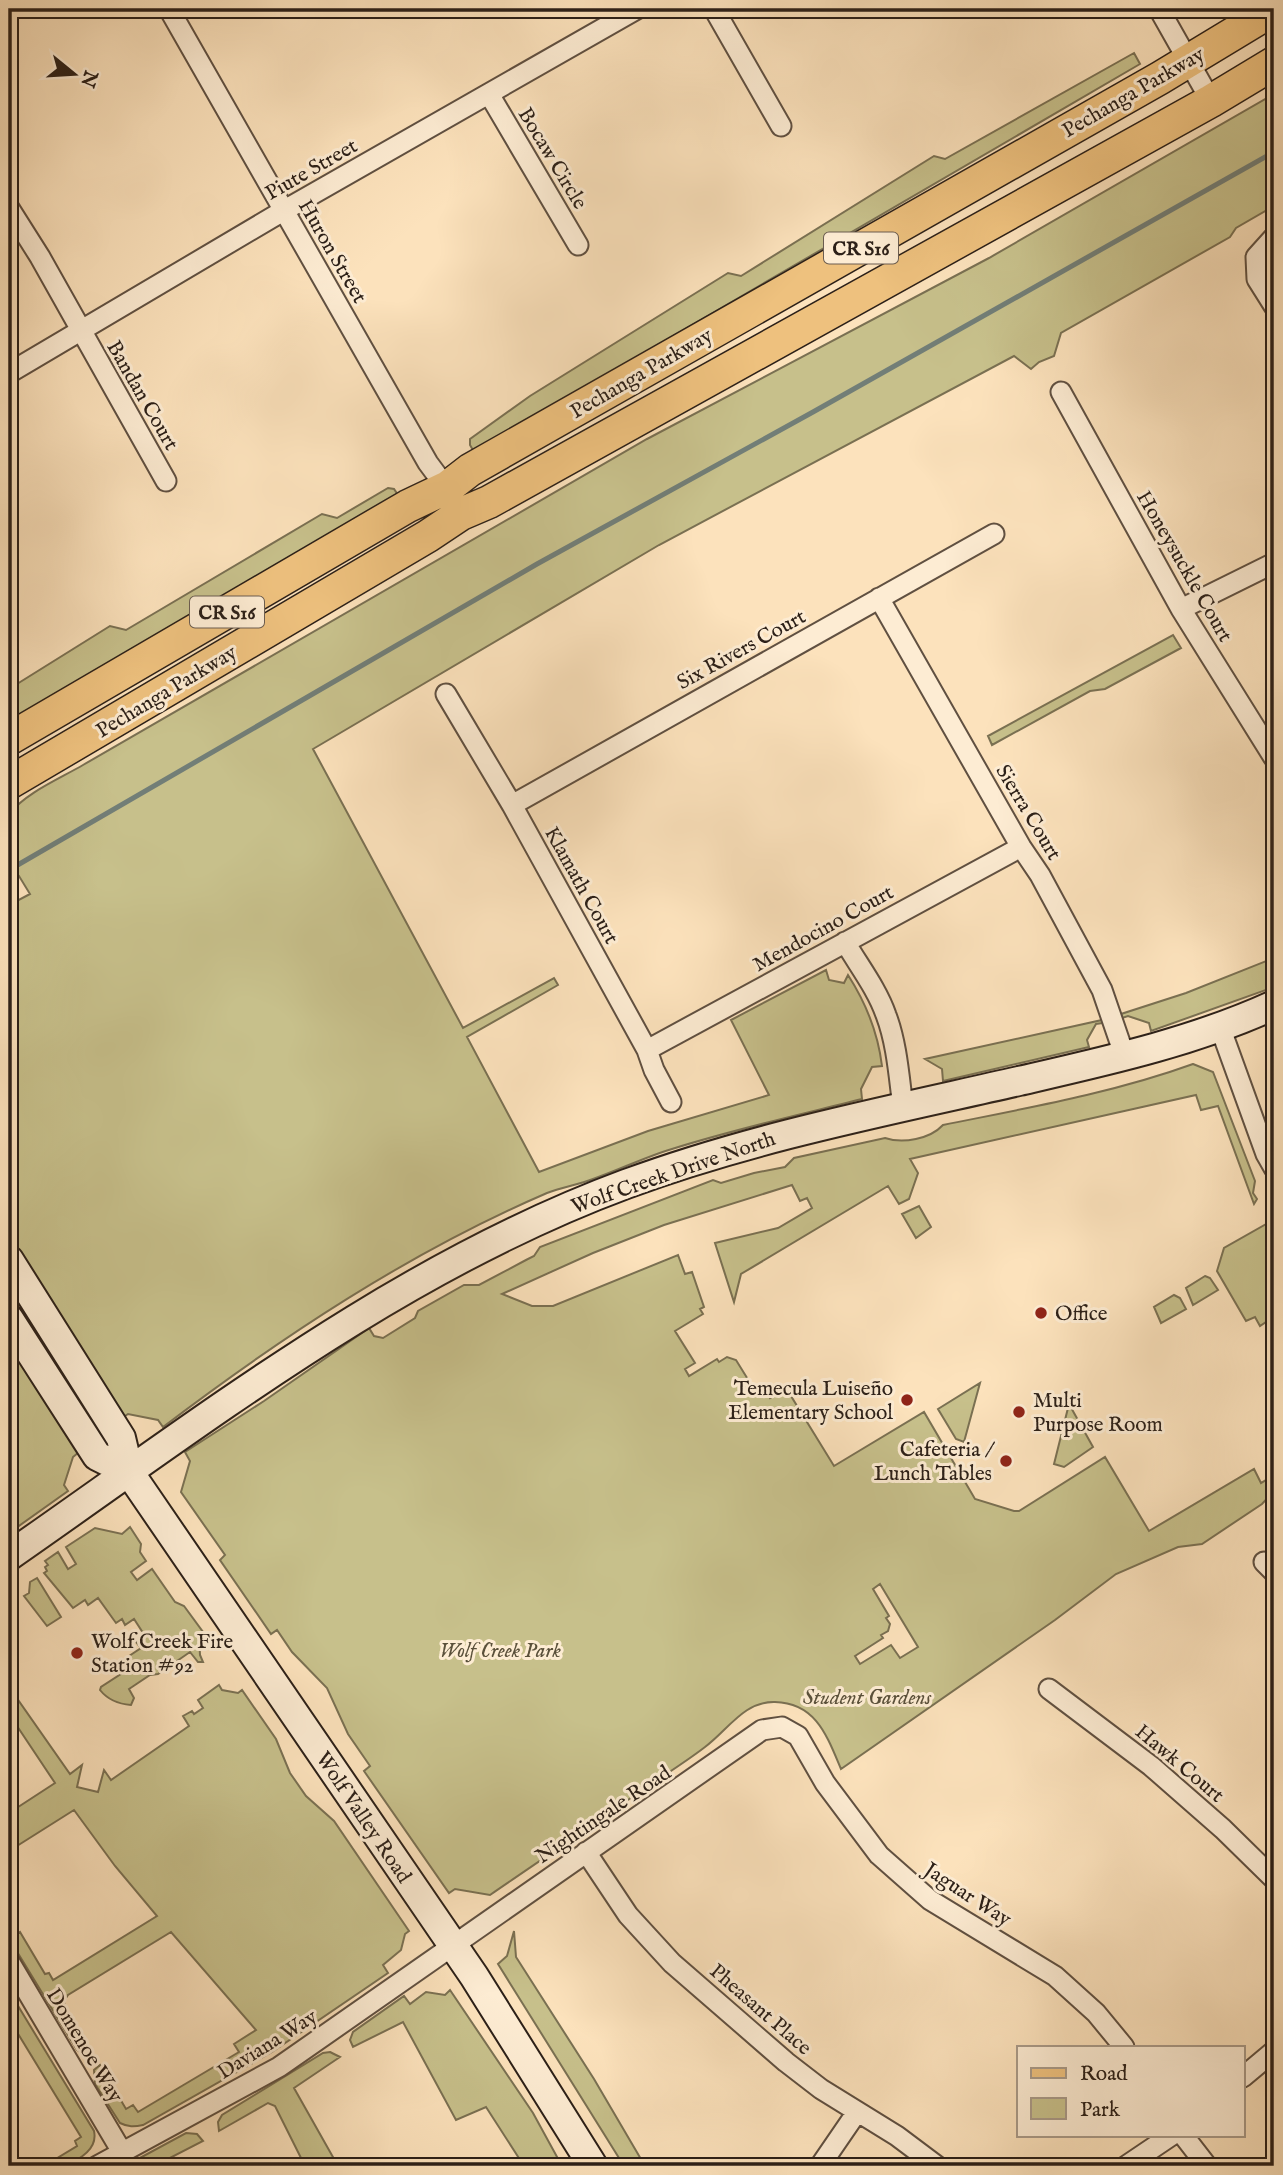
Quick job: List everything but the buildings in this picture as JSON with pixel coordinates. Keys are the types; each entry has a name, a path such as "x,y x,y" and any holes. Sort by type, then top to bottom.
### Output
{"main road":[{"name":"Pechanga Parkway","path":"9,783 416,543 454,500 470,470 1160,78 1274,9"},
{"name":"Pechanga Parkway","path":"9,739 408,506 454,500 489,502 1212,102 1274,63"}],"street":[{"name":"Huron Street","path":"169,9 428,463 454,500"},
{"name":"Piute Street","path":"9,373 283,211 637,9"},
{"path":"714,9 781,126"},
{"path":"1159,9 1212,102"},
{"name":"Bocaw Circle","path":"489,94 578,244"},
{"name":"Bandan Court","path":"9,208 40,257 166,481"},
{"path":"1274,237 1256,257 1257,279 1274,306"},
{"name":"Honeysuckle Court","path":"1061,392 1181,609 1274,758"},
{"name":"Six Rivers Court","path":"512,805 994,534"},
{"path":"1181,609 1274,563"},
{"name":"Sierra Court","path":"879,598 1020,847 1040,875 1102,990 1125,1057"},
{"name":"Klamath Court","path":"446,694 512,805 647,1050 671,1102"},
{"name":"Mendocino Court","path":"647,1050 1020,847"},
{"path":"845,942 886,1015 903,1107"},
{"name":"Wolf Creek Drive North","path":"9,1556 309,1348 382,1301 545,1217 627,1184 757,1141 1125,1057 1220,1027 1274,1005"},
{"path":"1220,1027 1266,1154 1274,1168"},
{"name":"Wolf Valley Road","path":"11,1266 121,1438 129,1472 474,1976 593,2166"},
{"name":"Wolf Valley Road","path":"9,1319 97,1455 129,1472"},
{"name":"Hawk Court","path":"1049,1689 1151,1766 1223,1829 1274,1879"},
{"name":"Nightingale Road","path":"452,1946 720,1762 762,1730 782,1727"},
{"name":"Jaguar Way","path":"782,1727 798,1736 825,1783 879,1855 930,1900 1055,1976 1096,2013 1123,2046"},
{"name":"Pheasant Place","path":"586,1852 628,1915 672,1963 821,2089 897,2136 937,2166"},
{"name":"Daviana Way","path":"97,2166 279,2067 452,1946"},
{"name":"Domenoe Way","path":"9,1961 122,2152"},
{"path":"1244,2076 1274,2051"},
{"path":"820,2166 857,2112"},
{"path":"1126,2166 1171,2136"},
{"path":"1184,2136 1207,2166"}],"green space":[{"path":"1134,53 1140,64 474,452 470,439 530,396 728,273 741,276 934,156 945,159"},
{"path":"1274,94 1274,206 1236,228 1230,237 1061,333 1054,356 1039,362 1031,369 1014,356 659,545 313,749 463,1028 554,978 558,985 467,1037 539,1172 648,1131 769,1095 731,1020 826,970 829,980 844,983 848,975 866,1007 878,1042 882,1066 872,1067 861,1089 862,1099 696,1142 547,1193 445,1242 348,1298 254,1360 163,1427 158,1420 128,1414 122,1418 62,1325 9,1235 9,905 30,894 19,876 9,882 9,814 25,799 44,787 647,439 989,258"},
{"path":"388,488 394,489 398,495 9,724 9,689 110,626 126,630 322,514 337,518"},
{"path":"1173,635 1181,648 1105,689 1090,691 992,745 988,736"},
{"path":"1274,958 1274,987 1151,1031 1149,1023 1128,1016 1122,1018 1121,1014 1186,993"},
{"path":"1102,1020 1103,1023 1096,1024 1087,1040 1089,1047 943,1081 942,1069 925,1059"},
{"path":"1193,1064 1213,1072 1255,1181 1253,1193 1257,1199 1254,1204 1218,1106 1201,1110 1196,1095 910,1159 918,1173 909,1199 899,1204 888,1186 741,1274 734,1302 715,1243 778,1228 812,1208 807,1198 800,1201 792,1185 664,1225 502,1294 532,1306 553,1306 678,1255 685,1274 692,1272 704,1307 700,1309 703,1314 675,1331 695,1363 685,1369 689,1376 717,1359 719,1362 727,1357 736,1360 757,1394 765,1390 770,1398 786,1388 834,1466 924,1412 975,1499 1014,1511 1019,1511 1105,1457 1149,1531 1254,1469 1261,1483 1274,1475 1274,1491 1262,1504 1202,1544 1178,1547 1116,1574 1055,1620 841,1769 825,1734 801,1708 775,1702 754,1706 697,1753 490,1895 455,1889 449,1893 364,1771 370,1766 348,1734 327,1688 292,1652 277,1630 271,1634 220,1560 225,1555 181,1492 190,1461 185,1452 369,1328 374,1336 383,1338 415,1318 418,1311 464,1285 479,1285 534,1256 540,1247 713,1180 721,1183 785,1167 794,1158 885,1138 916,1139 931,1134 943,1125 1070,1099","holes":["880,1584 918,1647 900,1658 891,1645 860,1664 855,1656 883,1638 881,1635 888,1631 890,1624 886,1618 889,1616 873,1589"]},
{"path":"919,1206 931,1227 916,1238 902,1214"},
{"path":"1268,1223 1274,1224 1274,1329 1269,1320 1260,1326 1255,1317 1246,1321 1217,1271 1224,1248"},
{"path":"1205,1276 1210,1278 1218,1290 1193,1305 1186,1288"},
{"path":"1174,1295 1180,1298 1186,1309 1161,1323 1154,1307"},
{"path":"9,1344 79,1452 73,1457 64,1485 68,1491 9,1533"},
{"path":"980,1383 964,1442 956,1439 938,1409"},
{"path":"1069,1404 1093,1447 1064,1467 1054,1464"},
{"path":"130,1527 141,1544 140,1552 146,1561 131,1572 137,1580 152,1569 175,1602 184,1606 203,1632 199,1634 203,1662 198,1662 190,1652 158,1674 150,1675 129,1689 134,1698 131,1705 114,1701 100,1690 127,1670 130,1666 126,1658 141,1648 136,1642 145,1636 134,1619 125,1625 122,1619 116,1623 98,1598 88,1605 85,1600 73,1608 44,1573 48,1565 45,1561 58,1552 68,1569 76,1564 66,1547 95,1528 122,1534"},
{"path":"37,1578 61,1617 47,1626 24,1596 29,1593 30,1582"},
{"path":"219,1685 222,1690 238,1693 242,1690 276,1739 290,1773 306,1796 334,1821 409,1931 405,1934 401,1950 383,1965 388,1973 272,2052 143,2125 128,2126 120,2123 95,2084 94,2070 100,2065 126,2109 133,2105 138,2112 239,2052 234,2044 256,2030 171,1932 68,1995 64,2001 65,2008 90,2051 82,2053 77,2050 16,1950 16,1935 20,1932 45,1974 49,1973 53,1980 157,1916 115,1866 74,1810 9,1851 9,1813 55,1783 9,1714 9,1687 70,1774 82,1765 77,1787 98,1792 104,1770 111,1780 189,1726 183,1716 192,1711 194,1714 203,1708 198,1700"},
{"path":"514,1931 516,1957 594,2079 645,2166 624,2166 498,1964 507,1956"},
{"path":"450,1990 533,2113 562,2166 524,2166 486,2107 456,2120 403,2022 353,2047 350,2040 353,2032 404,1996 410,2004 426,1992 445,1995"},
{"path":"9,1991 94,2131 93,2143 86,2153 63,2166 53,2167 35,2166 41,2162 44,2166 77,2146 75,2141 81,2137 9,2019"},
{"path":"330,2052 340,2057 294,2088 338,2166 305,2166 275,2106 268,2103 219,2131 218,2122 222,2115 323,2053"},
{"path":"186,2133 197,2134 203,2141 160,2163 161,2166 125,2166"}],"waterway":[{"path":"9,870 537,564 1274,152"}],"place":[{"name":"Office","path":"1041,1313"},
{"name":"Temecula Luiseño Elementary School","path":"907,1400"},
{"name":"Multi Purpose Room","path":"1019,1412"},
{"name":"Cafeteria / Lunch Tables","path":"1006,1461"},
{"name":"Wolf Creek Fire Station #92","path":"77,1653"}],"park label":[{"name":"Wolf Creek Park","path":"500,1650"},
{"name":"Student Gardens","path":"867,1697"}]}
